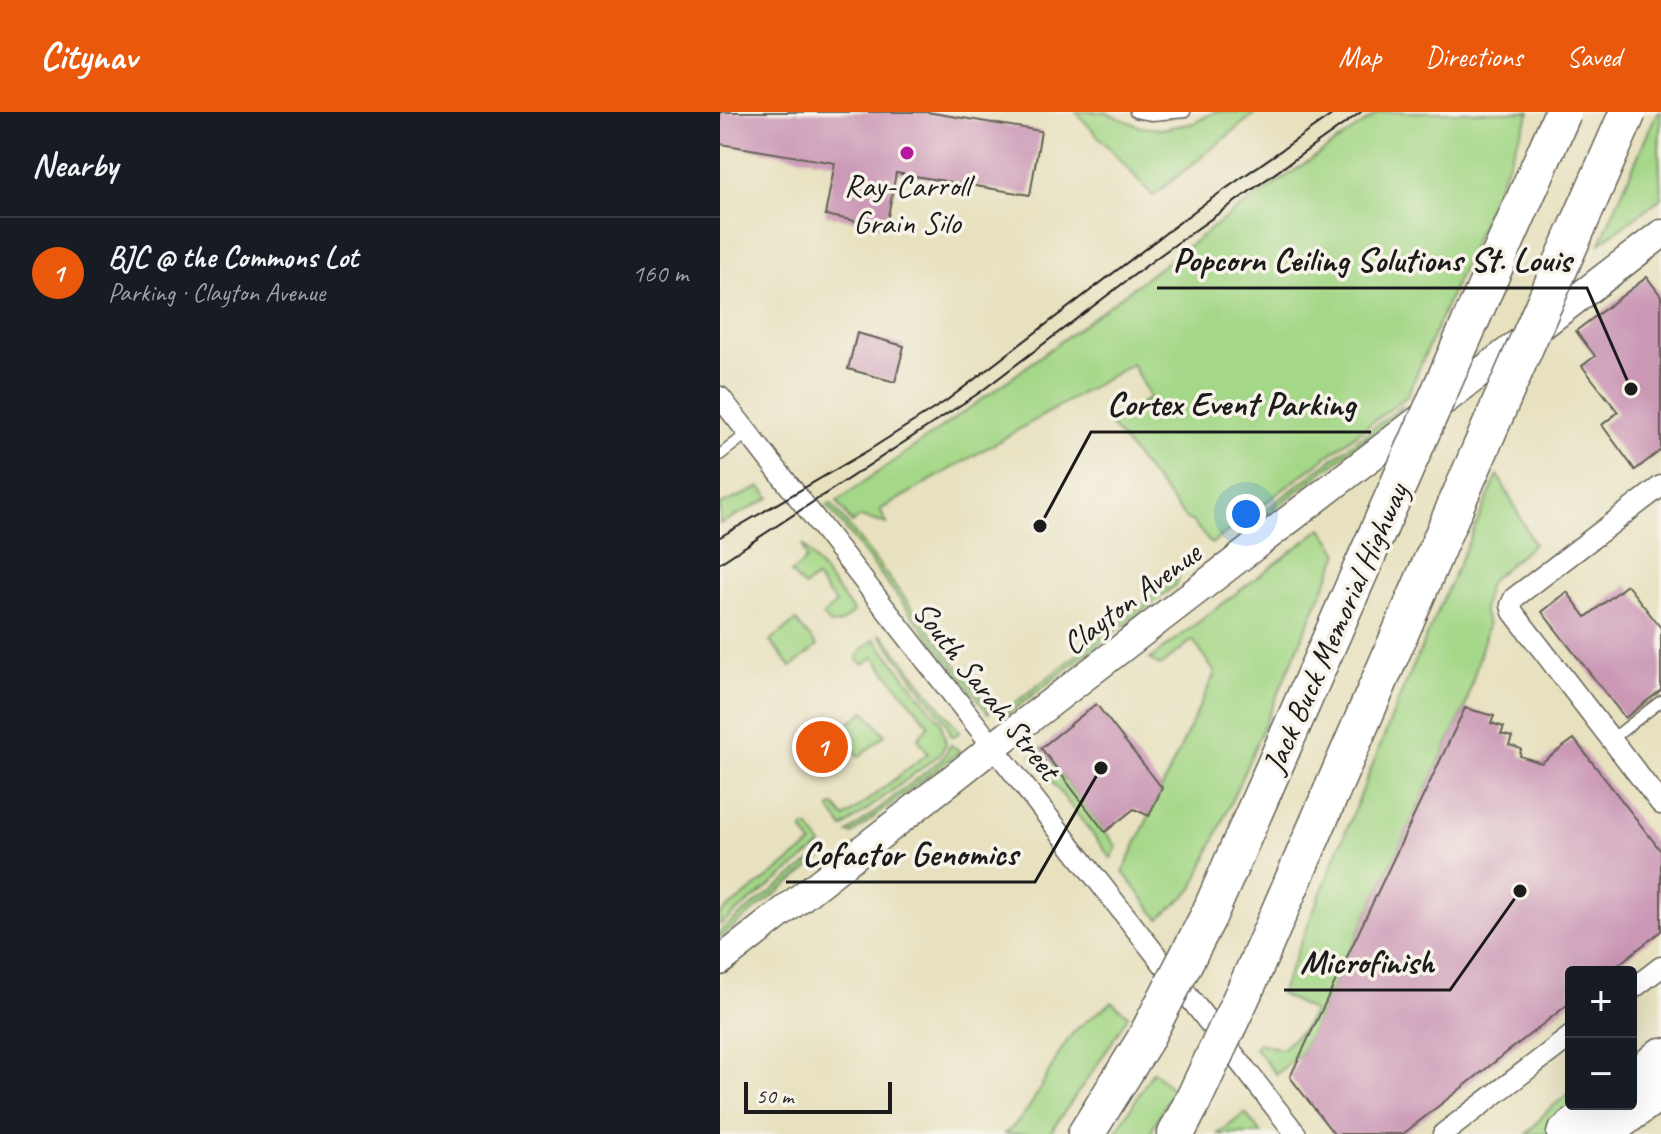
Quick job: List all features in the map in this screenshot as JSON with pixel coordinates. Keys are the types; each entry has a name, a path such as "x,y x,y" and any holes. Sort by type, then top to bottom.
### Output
{"highway":[{"name":"Jack Buck Memorial Highway","path":"1086,1134 1144,1041 1208,917 1563,112"},
{"name":"Jack Buck Memorial Highway","path":"1180,1126 1251,977 1628,112"},
{"path":"1637,1077 1661,1056"},
{"path":"1603,1134 1661,1090"},
{"path":"1565,1134 1595,1110"}],"street":[{"name":"Clayton Avenue","path":"720,961 993,747 1661,234"},
{"name":"South Sarah Street","path":"720,397 1296,1134"},
{"path":"1661,486 1514,598 1511,605 1513,612 1661,804"},
{"path":"1637,985 1661,967"},
{"path":"1443,1134 1568,1038"}],"lane":[{"path":"1135,112 1152,115 1185,112"},
{"path":"720,455 748,433"},
{"path":"1612,739 1661,701"}],"green space":[{"path":"1076,112 1105,112 1141,127 1161,129 1194,123 1214,112 1257,112 1153,196"},
{"path":"1380,112 1530,112 1407,396 1211,544 1193,522 1186,519 1108,422 1150,398 1132,364 880,510 887,524 860,517 852,523 837,501 1002,385 1223,220"},
{"path":"1657,112 1661,112 1661,198 1600,243"},
{"path":"1402,406 1400,413 1240,535 1238,531"},
{"path":"1498,475 1534,544 1488,585 1483,611 1488,625 1465,708 1301,1054 1276,1074 1255,1048 1258,1043 1282,1049 1304,1028 1313,1011 1280,994 1402,692"},
{"path":"761,487 770,498 720,524 720,505"},
{"path":"831,503 991,710 988,713 827,505"},
{"path":"1322,528 1339,553 1193,889 1159,919 1123,872 1215,673 1193,640 1160,666 1150,659"},
{"path":"802,544 854,612 839,624 830,624 823,615 836,604 816,578 804,587 791,573 806,560"},
{"path":"1179,576 1176,585 1005,716 1003,712"},
{"path":"796,621 817,646 791,667 770,641"},
{"path":"880,635 884,636 960,732 952,737 946,722"},
{"path":"875,639 941,722 946,744 940,754 843,828 830,807 835,806 845,818 928,753 918,738 929,725 874,657 864,664 857,660 860,651"},
{"path":"865,711 885,735 859,757 839,731"},
{"path":"951,745 960,751 852,834 848,833 942,759"},
{"path":"1041,748 1117,847 1111,858 1032,756"},
{"path":"804,827 808,827 822,845 720,925 720,914 812,844 803,831"},
{"path":"826,850 825,856 720,937 720,931"},
{"path":"1112,1002 1128,1015 1049,1134 1005,1134 1026,1112 1072,1034"},
{"path":"1153,1071 1173,1090 1150,1134 1115,1134"},
{"path":"1565,1097 1565,1110 1580,1110 1549,1134 1527,1134 1547,1111"},
{"path":"1245,1113 1262,1134 1218,1134"}],"building":[{"name":"Ray-Carroll Grain Silo","path":"720,112 927,112 1041,131 1030,195 896,173 886,227 825,215 835,163 720,144"},
{"path":"1647,277 1661,296 1661,450 1635,470 1602,425 1618,412 1582,366 1595,356 1576,331"},
{"path":"857,333 904,346 895,382 848,369"},
{"path":"1627,585 1661,628 1661,690 1625,718 1542,612 1567,592 1586,617"},
{"path":"1096,704 1162,788 1149,816 1134,809 1105,832 1041,748"},
{"path":"1465,708 1494,716 1491,723 1504,727 1501,734 1512,737 1509,745 1521,749 1520,756 1541,763 1574,739 1661,851 1661,931 1617,966 1565,966 1565,1007 1403,1134 1334,1134 1290,1077"}],"tram line":[{"path":"720,537 946,401 1201,206 1336,112"},
{"path":"720,563 979,393 1159,256 1361,112"}],"place":[{"name":"Ray-Carroll Grain Silo","path":"907,153"},
{"name":"Popcorn Ceiling Solutions St. Louis","path":"1631,389"},
{"name":"Cortex Event Parking","path":"1040,526"},
{"name":"BJC @ the Commons Lot","path":"822,747"},
{"name":"Cofactor Genomics","path":"1101,768"},
{"name":"Microfinish","path":"1520,891"}]}
